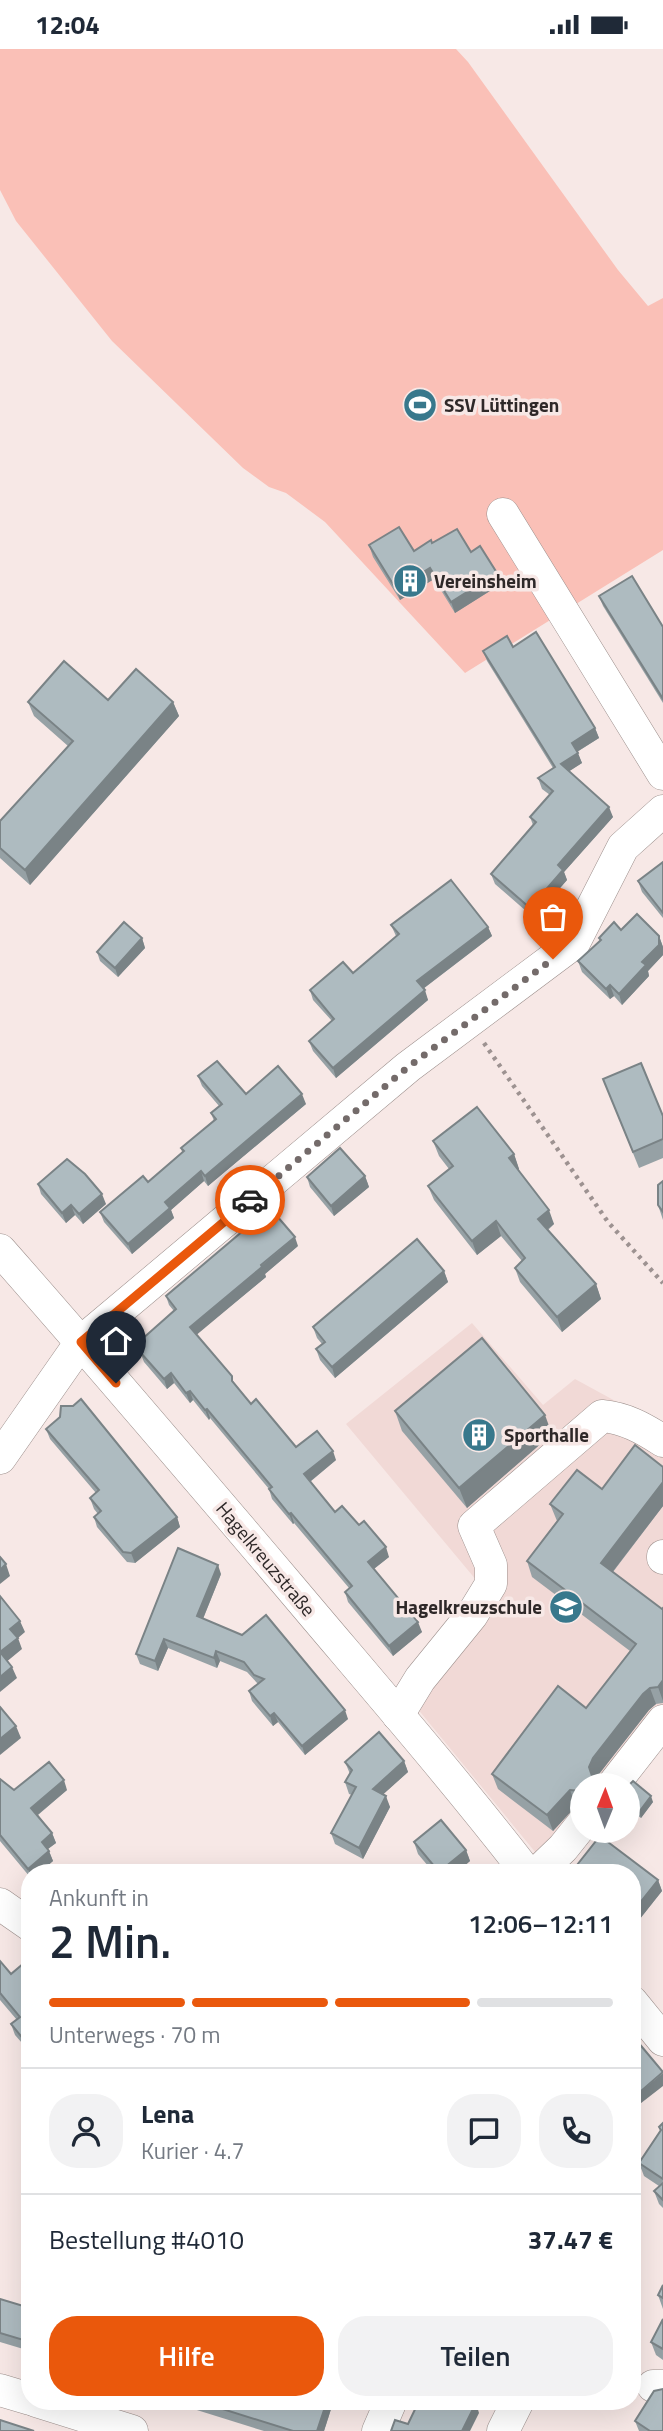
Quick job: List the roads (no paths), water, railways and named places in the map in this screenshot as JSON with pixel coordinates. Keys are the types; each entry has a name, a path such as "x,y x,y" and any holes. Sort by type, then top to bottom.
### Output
{"street":[{"path":"503,514 663,774"},
{"path":"0,1458 81,1342 408,1067 574,943 623,847 663,811"},
{"name":"Hagelkreuzstraße","path":"0,1250 398,1715 520,1864"},
{"path":"398,1715 420,1679 472,1615 491,1584 491,1565 474,1526 601,1416 616,1417 640,1426 663,1440"},
{"path":"622,1773 663,1721"},
{"path":"546,1864 570,1839"},
{"path":"0,1904 21,1919"},
{"path":"641,2013 663,2040"},
{"path":"0,2390 21,2396"},
{"path":"65,2410 132,2431"},
{"path":"378,2431 387,2410"},
{"path":"503,2431 514,2410"}],"place":[{"name":"SSV Lüttingen","path":"420,405"},
{"name":"Vereinsheim","path":"410,581"},
{"name":"Sporthalle","path":"479,1435"},
{"name":"Hagelkreuzschule","path":"566,1607"}]}
